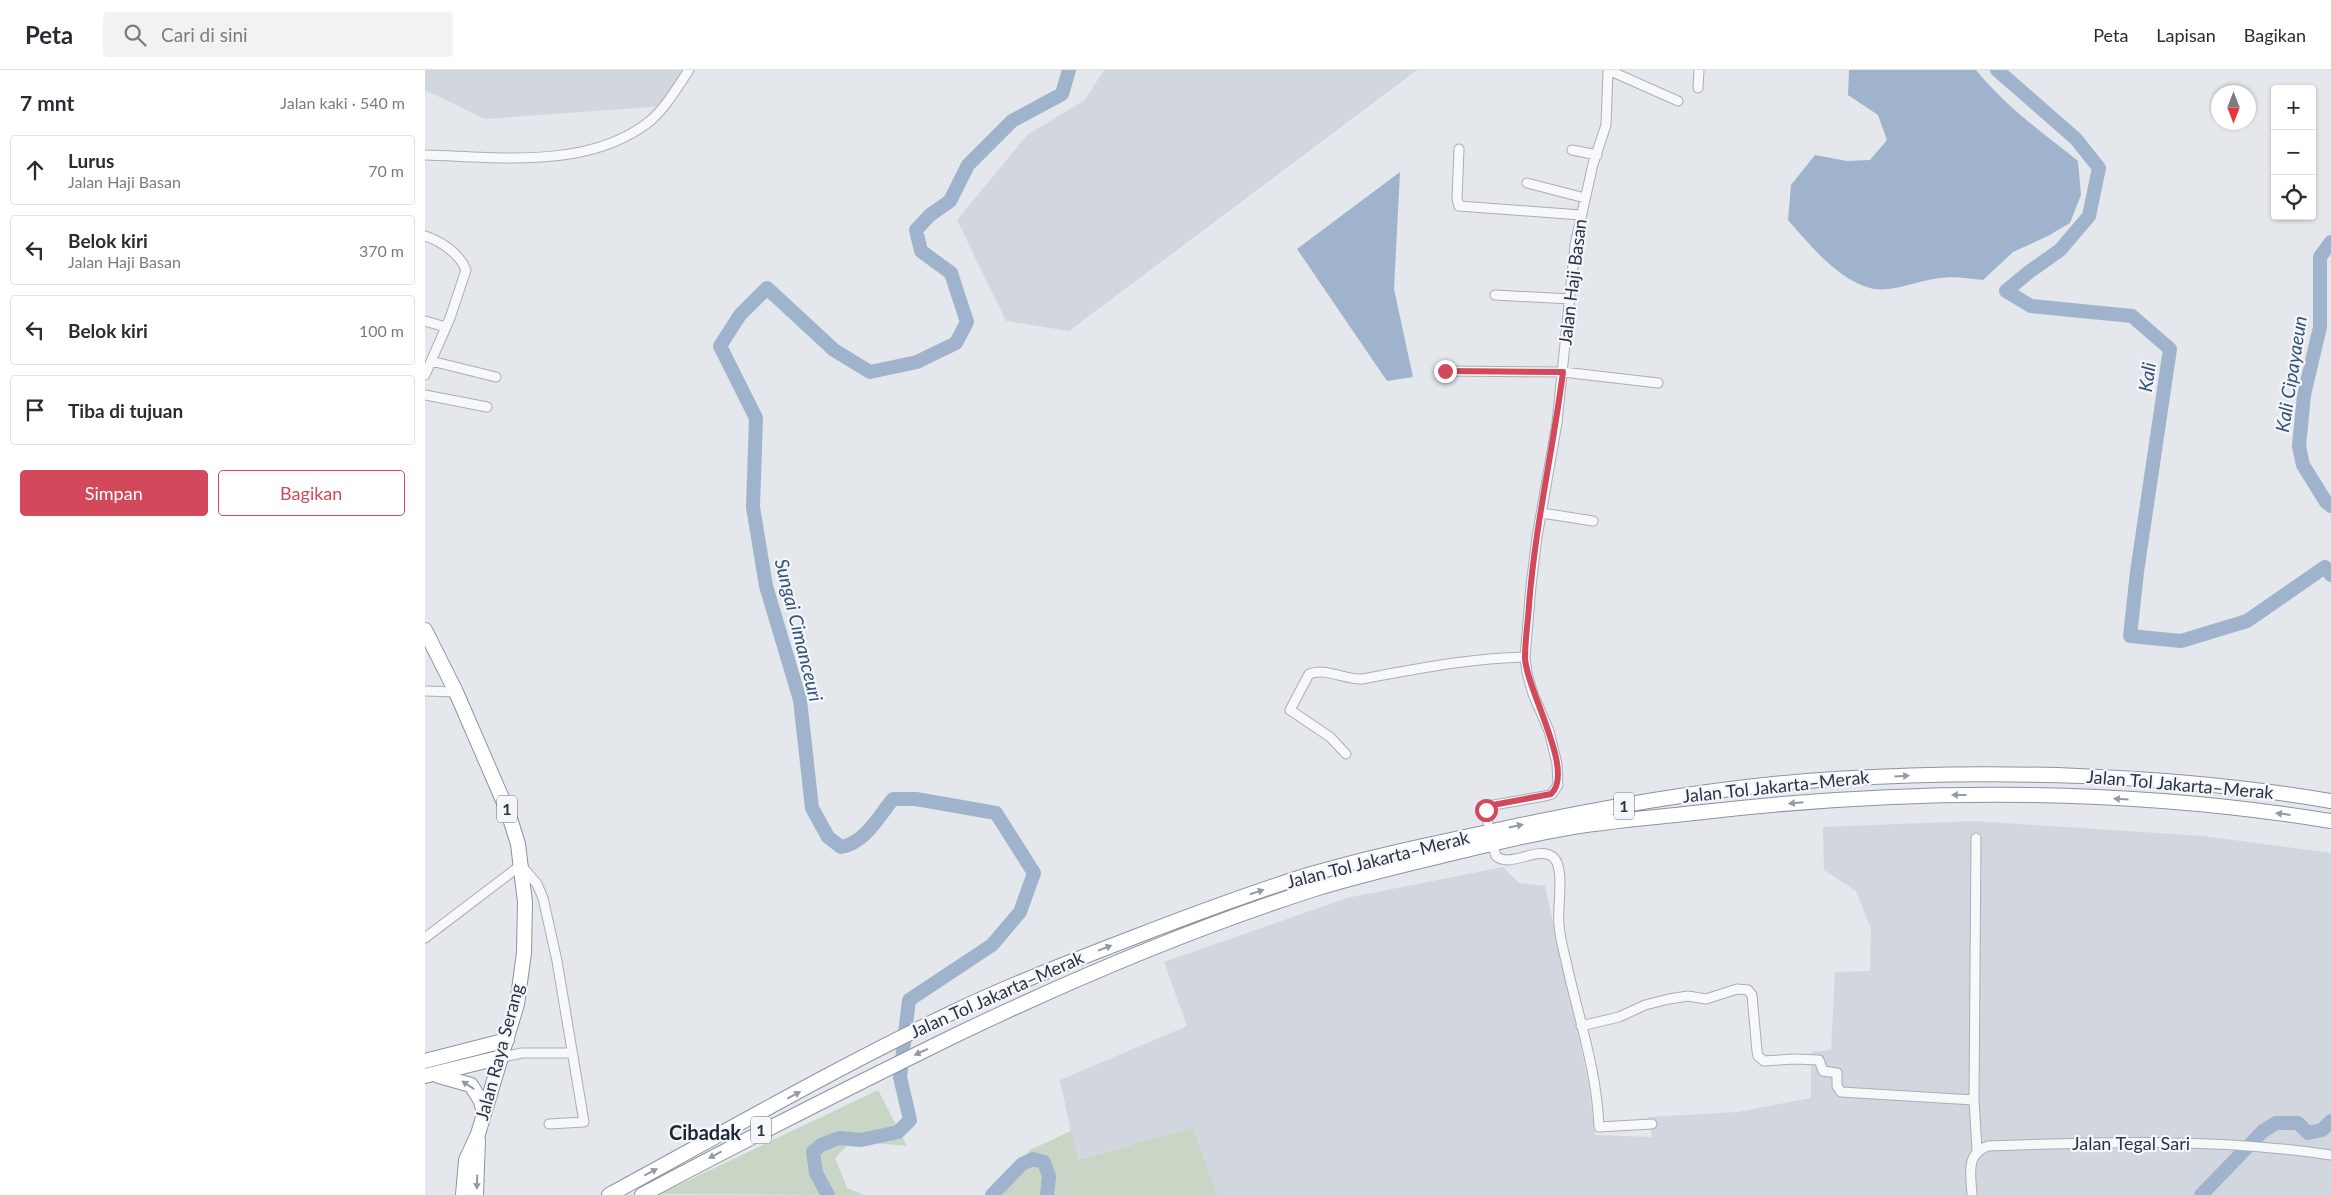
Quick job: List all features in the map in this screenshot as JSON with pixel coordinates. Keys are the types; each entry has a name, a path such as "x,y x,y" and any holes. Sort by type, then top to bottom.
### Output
{"highway":[{"name":"Jalan Raya Serang","path":"427,638 456,692 508,812 518,844 525,902 524,953 517,1004 484,1115 466,1160 463,1195"},
{"name":"Jalan Tol Jakarta–Merak","path":"609,1195 876,1050 947,1015 1092,953 1234,899 1311,874 1389,853 1659,799 1831,779 1934,774 2063,776 2178,783 2288,794 2331,801"},
{"name":"Jalan Tol Jakarta–Merak","path":"641,1195 757,1133 883,1070 1092,971 1246,912 1313,890 1389,869 1560,829 1737,808 1835,800 1951,796 2050,795 2178,802 2331,821"},
{"path":"425,1062 507,1040"},
{"path":"430,1076 502,1057"},
{"path":"430,1076 457,1079 471,1085 481,1101 484,1115"},
{"name":"Jalan Raya Serang","path":"477,1134 477,1195"}],"street":[{"path":"425,155 496,158 545,156 579,152 608,143 633,132 658,113 689,70"},
{"path":"1608,70 1678,101"},
{"name":"Jalan Haji Basan","path":"1488,823 1486,810 1488,806 1545,796 1551,794 1558,785 1557,764 1549,730 1533,694 1525,657 1531,586 1563,372 1575,245 1585,198 1606,125 1608,70"},
{"path":"1698,88 1699,70"},
{"path":"1459,149 1457,191 1459,206 1581,216"},
{"path":"1572,150 1597,154"},
{"path":"1527,184 1585,198"},
{"path":"425,236 452,251 461,260 465,270 445,328 425,375"},
{"path":"1495,295 1570,299"},
{"path":"425,320 445,328"},
{"path":"431,361 496,377"},
{"path":"1445,371 1563,372 1657,383"},
{"path":"425,395 487,407"},
{"path":"1542,513 1593,521"},
{"path":"1346,754 1330,736 1291,710 1309,674 1323,672 1353,680 1431,666 1499,657 1525,657"},
{"path":"425,691 456,692"},
{"path":"1971,1195 1971,1165 1977,1150 1975,1100 1976,838"},
{"path":"1494,849 1495,856 1503,860 1543,854 1552,856 1556,860 1559,876 1559,926 1597,1095 1599,1127 1652,1124"},
{"path":"425,938 521,865 537,884 543,898 557,962 584,1122 549,1124"},
{"path":"1581,1026 1619,1017 1645,1005 1669,999 1688,996 1706,999 1737,989 1748,990 1752,995 1758,1056 1764,1061 1819,1060 1823,1071 1837,1073 1837,1086 1841,1092 1975,1100"},
{"path":"502,1057 529,1053 571,1053"},
{"name":"Jalan Tegal Sari","path":"1977,1150 1988,1146 2083,1143 2288,1148 2331,1155"}],"shaded area":[{"path":"425,70 686,70 665,106 485,119 425,90"},
{"path":"1104,70 1417,70 1069,331 1006,321 957,220 1027,135 1085,100"},
{"path":"1974,821 2203,836 2331,853 2331,1195 1217,1195 1193,1127 1077,1160 1060,1080 1187,1026 1164,962 1347,898 1503,867 1519,883 1545,886 1588,1080 1595,1135 1652,1137 1648,1117 1738,1112 1811,1098 1811,1052 1831,1050 1835,972 1870,971 1871,929 1856,891 1824,870 1823,827"}],"green space":[{"path":"878,1090 907,1146 852,1141 835,1158 847,1188 864,1195 660,1194"},
{"path":"1193,1127 1217,1195 989,1195 1030,1150 1071,1131 1078,1160"}],"water":[{"path":"1849,70 1976,70 2012,107 2078,161 2081,195 2070,223 2048,236 2013,252 1983,280 1946,277 1896,288 1878,289 1858,284 1846,277 1825,260 1788,220 1791,185 1815,155 1847,161 1870,160 1887,140 1878,115 1848,95"},
{"path":"1400,172 1394,289 1413,377 1387,381 1297,249"}],"waterway":[{"name":"Sungai Cimanceuri","path":"828,1195 816,1173 813,1152 821,1145 839,1138 861,1140 898,1132 910,1120 900,1077 909,1000 992,945 1020,912 1034,873 996,813 916,799 893,799 871,828 858,840 850,844 841,847 828,837 812,808 800,700 766,586 753,507 756,418 720,346 740,315 767,288 834,350 870,372 917,362 956,343 967,322 951,273 921,251 916,230 930,215 950,201 968,165 1012,121 1062,94 1069,70"},
{"name":"Kali","path":"1997,70 2076,139 2099,168 2089,216 2060,250 2006,291 2031,306 2132,316 2170,349 2137,572 2130,636 2181,641 2247,621 2325,567 2331,575"},
{"name":"Kali Cipayaeun","path":"2331,242 2320,257 2320,327 2304,395 2299,446 2303,465 2326,502 2331,506"},
{"name":"Kali Cipayaeun","path":"2201,1195 2263,1131 2276,1123 2298,1123 2308,1133 2322,1130 2331,1121"},
{"name":"Sungai Cimanceuri","path":"992,1195 1022,1164 1033,1159 1044,1162 1049,1176 1047,1195"}],"district":[{"name":"Cibadak","path":"705,1133"}],"route":[{"path":"1445,371 1516,370 1563,372 1557,423 1537,537 1525,657 1533,694 1549,730 1557,764 1558,785 1551,794 1488,806 1486,810"}]}
